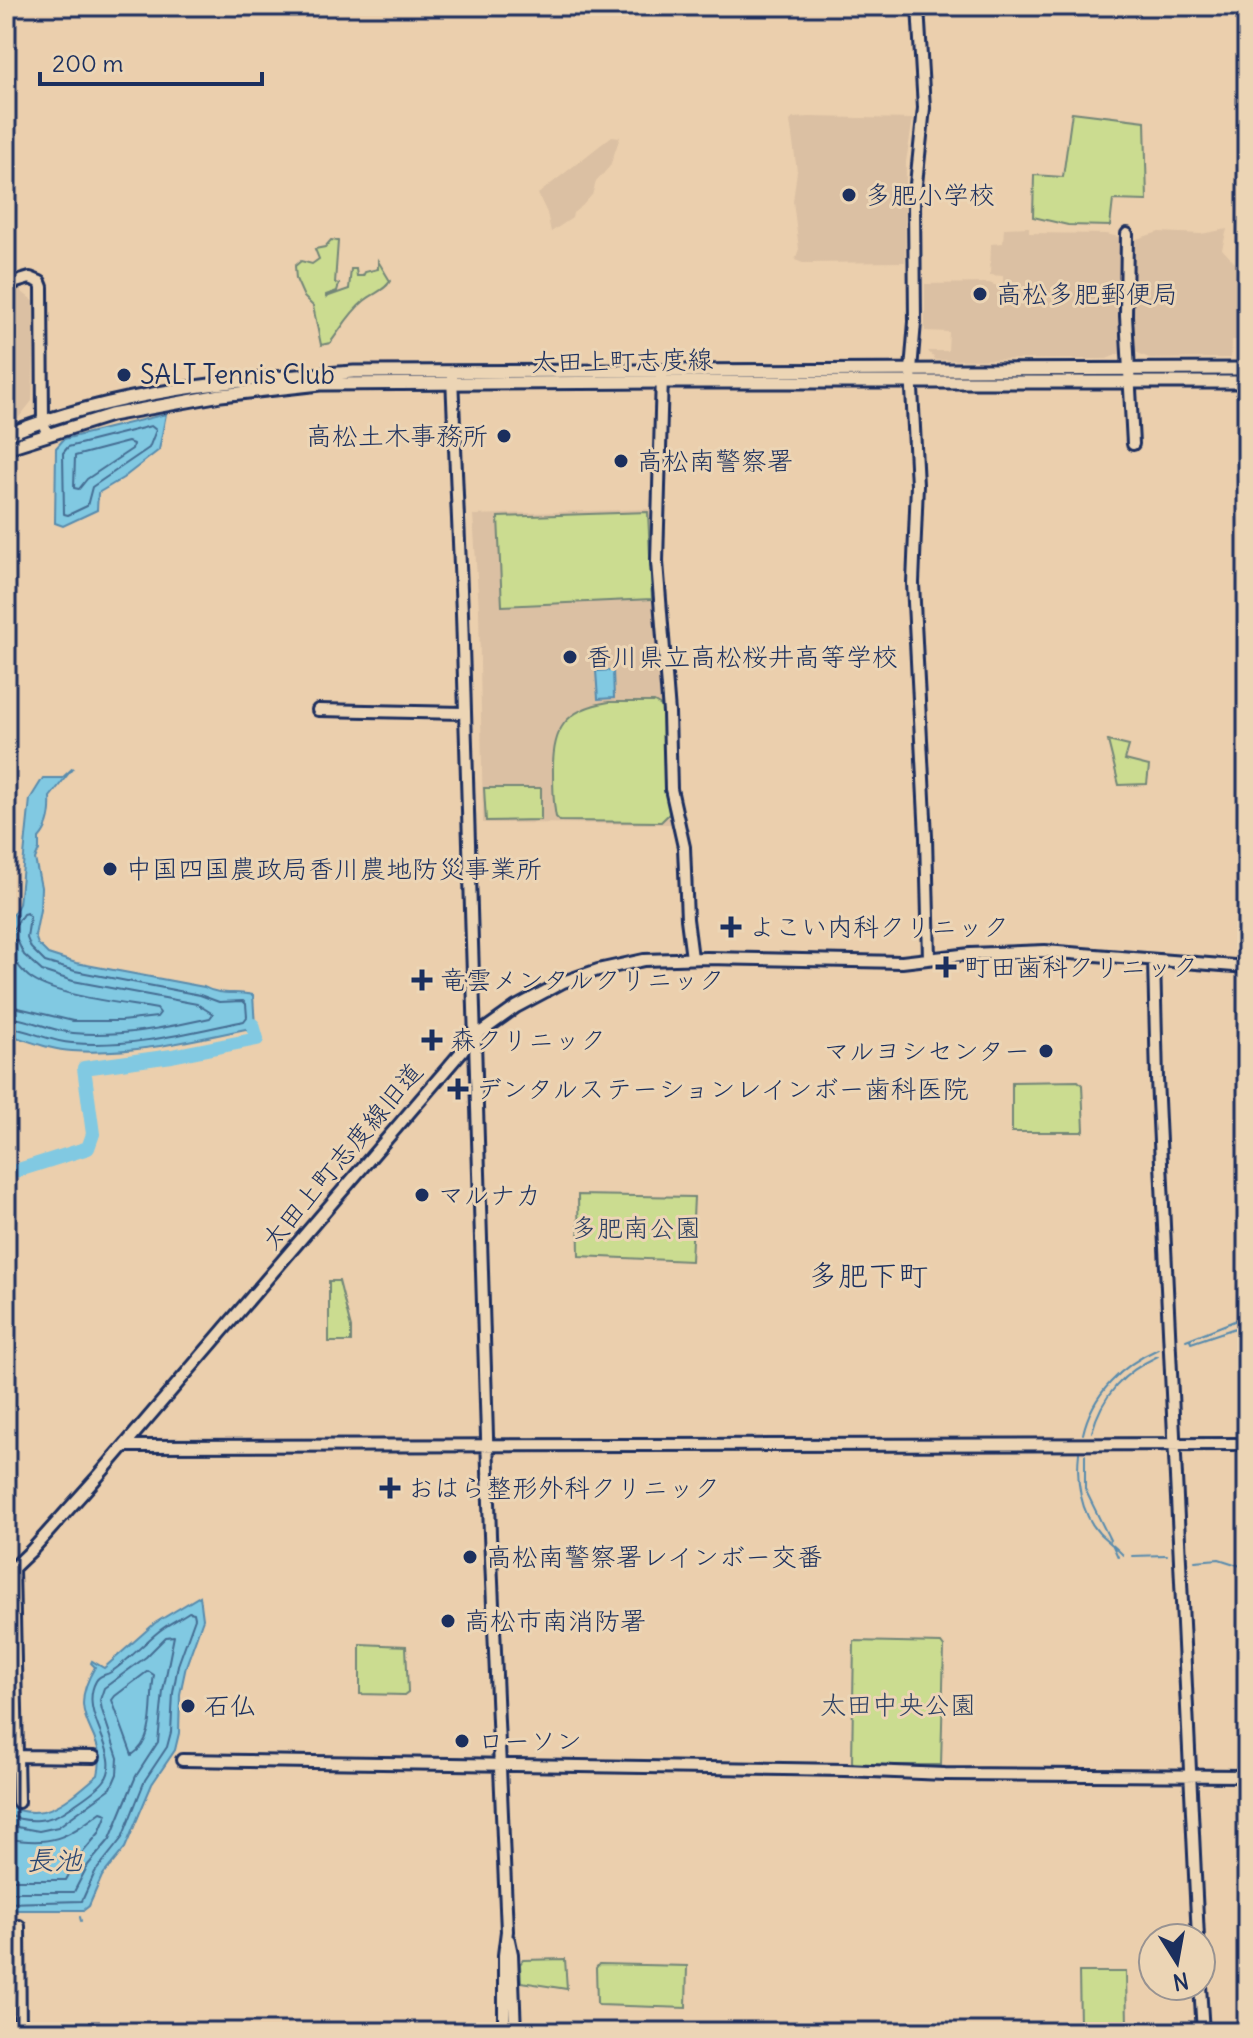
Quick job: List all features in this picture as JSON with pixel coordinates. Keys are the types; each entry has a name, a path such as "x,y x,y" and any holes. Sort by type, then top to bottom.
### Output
{"main road":[{"name":"太田上町志度線","path":"6,435 126,412 320,384 452,384 539,378 912,376 1128,369 1247,369"},
{"name":"太田上町志度線","path":"6,448 45,428 131,399 263,379 354,372 452,371 539,378"},
{"name":"太田上町志度線","path":"912,376 1247,382"}],"street":[{"path":"918,6 924,108 914,203 912,376 917,495 913,583 929,958"},
{"path":"1127,234 1128,369 1133,444"},
{"path":"6,285 30,278 40,282 42,287 45,428"},
{"path":"452,371 507,1931 504,2032"},
{"path":"662,377 657,562 669,713 671,789 684,847 692,958"},
{"path":"318,710 464,713"},
{"name":"太田上町志度線旧道","path":"9,1572 124,1446 474,1037 516,1007 563,982 598,970 644,960 692,958 902,962 1045,951 1247,967"},
{"path":"1154,960 1197,1922"},
{"path":"124,1446 1247,1444"},
{"path":"9,1572 18,1802"},
{"path":"17,1756 94,1757"},
{"path":"182,1760 1247,1776"},
{"path":"19,1926 20,2032"},
{"path":"507,1931 512,1954 515,2032"},
{"path":"1201,2002 1203,2032"}],"shaded area":[{"name":"多肥小学校","path":"809,117 913,119 906,162 905,262 803,263 795,260 799,249 793,201 797,171 790,121"},
{"path":"612,136 620,137 610,166 596,182 592,195 573,213 572,218 551,232 538,194"},
{"path":"1029,227 1029,233 1106,234 1133,240 1159,232 1201,234 1227,229 1222,249 1247,276 1247,288 1237,318 1238,333 1247,334 1247,340 1232,340 1231,358 1151,359 1138,353 1118,354 1107,359 936,360 928,351 948,351 949,332 925,331 925,284 989,283 1003,288 1003,276 990,275 991,244 1003,243 1004,228"},
{"path":"17,288 36,303 32,401 16,421 6,425 6,293"},
{"name":"香川県立高松桜井高等学校","path":"649,509 675,824 483,823 479,610 473,515"}],"green space":[{"path":"1072,112 1145,121 1147,201 1113,200 1110,226 1068,225 1033,217 1034,175 1063,177"},
{"path":"331,240 338,241 335,283 339,284 337,291 326,297 349,289 351,269 356,269 357,276 363,276 365,272 378,269 378,261 390,281 359,306 330,343 321,345 313,306 304,297 296,279 295,266 301,261 312,264 319,259 315,249 325,247"},
{"path":"648,512 652,599 502,606 498,517"},
{"path":"654,702 663,707 669,814 661,822 560,821 556,817 553,757 559,733 572,716 594,705"},
{"path":"1108,741 1129,746 1125,760 1149,766 1147,784 1119,785"},
{"path":"484,788 541,788 541,820 486,821"},
{"path":"1078,1081 1082,1085 1082,1132 1012,1132 1012,1082"},
{"name":"多肥南公園","path":"578,1195 694,1197 691,1261 579,1256"},
{"path":"329,1281 339,1281 351,1328 351,1342 329,1342"},
{"path":"6,1583 11,1801 6,1798"},
{"name":"太田中央公園","path":"854,1641 941,1643 944,1647 941,1765 855,1765 852,1762"},
{"path":"360,1644 406,1646 408,1692 404,1695 360,1694"},
{"path":"565,1959 567,1989 521,1982 520,1964 523,1960"},
{"path":"599,1964 687,1966 686,2008 599,2005 596,1968"},
{"path":"1079,1972 1126,1972 1127,2026 1080,2024"}],"water":[{"path":"166,414 159,450 98,493 97,510 63,526 55,523 56,448 64,439"},
{"path":"613,670 614,698 598,699 596,671"},
{"path":"73,768 50,797 49,819 39,838 35,859 41,887 35,936 38,944 48,954 76,963 216,991 253,995 255,1027 164,1045 95,1052 55,1049 6,1034 6,926 19,904 30,799 43,778 62,778"},
{"name":"長池","path":"200,1596 203,1619 186,1666 180,1694 179,1733 175,1750 152,1784 125,1848 102,1876 89,1906 84,1910 6,1910 6,1806 20,1811 45,1810 67,1800 98,1775 98,1747 84,1713 83,1701 95,1667 92,1661 104,1668 155,1623"}],"waterway":[{"path":"6,1174 88,1148 93,1134 84,1068 172,1056 257,1039 253,1025"},
{"path":"1186,1340 1247,1316"},
{"path":"1190,1339 1191,1343 1247,1324"},
{"path":"1083,1434 1093,1406 1110,1382 1132,1363 1158,1349"},
{"path":"1092,1432 1102,1407 1116,1386 1135,1369 1158,1356"},
{"path":"1079,1453 1079,1485 1087,1515 1099,1533 1123,1555"},
{"path":"1085,1455 1085,1489 1110,1540"},
{"path":"1113,1546 1118,1557"},
{"path":"1132,1556 1167,1555"},
{"path":"1195,1561 1219,1559 1247,1568"},
{"path":"80,1917 81,1921"}],"place":[{"name":"多肥小学校","path":"849,195"},
{"name":"高松多肥郵便局","path":"980,294"},
{"name":"SALT Tennis Club","path":"124,375"},
{"name":"高松土木事務所","path":"504,436"},
{"name":"高松南警察署","path":"621,461"},
{"name":"香川県立高松桜井高等学校","path":"570,657"},
{"name":"中国四国農政局香川農地防災事業所","path":"110,869"},
{"name":"よこい内科クリニック","path":"731,927"},
{"name":"町田歯科クリニック","path":"946,967"},
{"name":"竜雲メンタルクリニック","path":"422,980"},
{"name":"森クリニック","path":"432,1040"},
{"name":"マルヨシセンター","path":"1046,1051"},
{"name":"デンタルステーションレインボー歯科医院","path":"458,1089"},
{"name":"マルナカ","path":"422,1195"},
{"name":"おはら整形外科クリニック","path":"390,1488"},
{"name":"高松南警察署レインボー交番","path":"470,1557"},
{"name":"高松市南消防署","path":"448,1621"},
{"name":"石仏","path":"188,1706"},
{"name":"ローソン","path":"462,1741"}],"district":[{"name":"多肥下町","path":"868,1276"}]}
